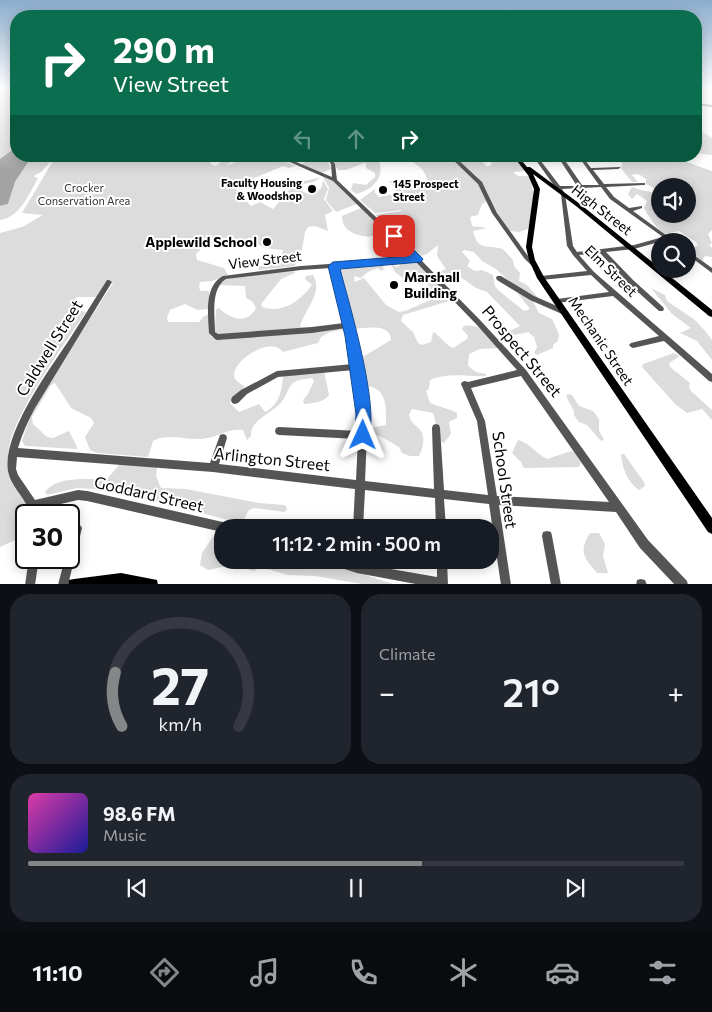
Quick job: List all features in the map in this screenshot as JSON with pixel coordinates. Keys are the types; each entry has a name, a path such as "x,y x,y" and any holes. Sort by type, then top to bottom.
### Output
{"main road":[{"name":"Mechanic Street","path":"522,164 533,178 536,189 529,242 535,266 541,278 712,528"},
{"name":"High Street","path":"522,164 560,190 712,314"},
{"path":"74,584 121,579 152,584"}],"street":[{"path":"292,162 335,180 331,162"},
{"path":"457,162 480,183 495,213 526,257 535,266"},
{"path":"539,162 560,190 643,184"},
{"path":"563,162 581,188"},
{"path":"585,162 612,198 659,233"},
{"path":"590,169 618,168"},
{"path":"322,175 334,170"},
{"name":"Prospect Street","path":"335,180 418,259 523,372 644,544 683,584"},
{"name":"Elm Street","path":"560,190 568,239 574,254 615,294 712,379"},
{"path":"628,210 640,207"},
{"path":"574,254 651,243"},
{"path":"602,251 631,282 661,309"},
{"name":"View Street","path":"349,325 312,330 217,337 212,333 212,293 220,279 268,272 418,259"},
{"path":"696,259 712,271"},
{"path":"333,266 349,325 364,414 358,519"},
{"path":"541,278 592,273"},
{"path":"499,278 532,298 564,312"},
{"name":"Caldwell Street","path":"31,504 14,478 12,469 13,452 30,409 109,282"},
{"path":"557,301 615,294"},
{"path":"633,345 665,338"},
{"path":"235,400 257,384 277,374 356,367"},
{"name":"School Street","path":"506,584 481,421 465,385 523,372"},
{"path":"436,428 440,519"},
{"path":"279,431 363,435"},
{"path":"213,468 223,438"},
{"name":"Arlington Street","path":"13,452 213,468 493,500 618,507"},
{"name":"Goddard Street","path":"52,504 78,495 87,496 214,525"},
{"path":"547,536 556,584"},
{"path":"30,584 32,569"},
{"path":"63,584 67,569"},
{"path":"378,569 443,584 442,569"}],"green space":[{"path":"0,115 10,115 10,152 0,159"},
{"path":"702,132 712,138 712,155 702,154"},
{"path":"28,162 50,162 41,172 35,175 34,177 38,178 18,210 13,215 0,220 0,206 8,204 15,182"},
{"name":"Crocker Conservation Area","path":"52,162 210,162 216,166 221,162 231,162 225,166 236,162 286,162 295,166 289,168 283,166 235,188 251,206 260,202 273,209 291,188 287,185 322,177 313,182 299,185 302,191 308,194 321,189 323,180 328,189 324,199 333,211 325,215 328,231 315,226 308,227 305,232 302,250 292,254 292,258 296,261 295,266 259,270 259,267 281,257 283,250 264,248 251,239 219,243 202,248 196,254 197,260 224,268 228,275 212,281 200,282 199,288 201,291 209,291 210,306 208,309 198,310 185,304 170,310 167,318 168,322 199,322 210,313 209,327 211,337 223,339 345,328 347,329 330,332 321,337 318,343 283,352 277,348 262,348 246,356 240,362 234,375 236,380 245,387 232,397 230,403 239,412 259,404 265,412 277,401 283,377 288,374 324,371 329,395 321,401 304,404 303,400 314,381 312,378 302,379 293,383 279,405 258,420 254,425 251,436 247,440 243,430 201,439 164,437 153,441 148,457 97,453 90,450 85,437 94,423 91,418 71,408 55,383 51,385 32,417 33,424 47,437 53,438 69,431 77,449 25,446 22,441 33,408 113,283 108,282 98,297 77,297 70,308 86,312 51,363 15,427 10,446 9,460 29,504 15,504 15,540 0,547 0,233 22,227 43,215 22,213"},
{"path":"305,162 328,162 331,169 322,173 301,165"},
{"path":"333,162 380,162 381,169 374,185 356,194 351,190 353,183 366,185 375,177 375,173 366,168 366,163 346,170 338,170"},
{"path":"412,162 456,162 479,185 487,201 482,204 478,215 470,217 472,226 487,228 473,231 475,238 480,245 503,249 513,260 514,266 520,273 519,281 527,285 541,301 511,283 496,269 482,261 474,252 464,250 462,252 470,261 467,266 475,271 482,270 493,275 495,286 498,290 524,311 530,309 516,291 533,301 539,313 552,319 559,334 558,341 553,345 553,348 537,355 534,353 537,347 534,337 528,332 501,338 501,335 520,326 487,292 476,288 459,276 444,281 437,274 437,272 446,269 437,256 438,245 427,254 419,257 399,235 376,215 401,210 375,213 360,200 375,189 375,193 379,197 394,194 396,190 389,181 414,183 427,180 421,168"},
{"path":"460,162 483,162 487,167 492,164 491,162 518,162 525,171 514,173 518,176 528,176 532,188 533,209 528,229 519,232 510,231 477,177"},
{"path":"621,162 687,162 712,171 712,230 708,234 712,243 709,245 712,248 712,257 705,256 704,262 696,257 696,246 698,245 696,233 682,233 679,231 663,233 654,223 696,223 696,178 651,178 651,186 646,184 646,179 640,175 632,175 638,182 632,182 620,167 623,165"},
{"path":"323,177 333,181 357,204 336,212 326,200 329,188"},
{"path":"632,187 651,192 651,219 644,208 647,201 637,194 632,199 628,194"},
{"path":"361,208 389,236 369,237 355,234 344,226 342,216"},
{"path":"416,261 428,272 414,277 416,280 409,283 395,272 391,264 396,267 400,266 398,263"},
{"path":"382,264 384,269 381,271 378,268 368,272 361,278 354,276 355,282 364,278 386,305 399,312 435,298 450,297 452,300 403,315 401,321 413,332 418,343 422,345 431,342 433,332 453,348 467,339 468,336 462,329 464,326 475,326 484,331 499,348 480,349 469,354 468,366 476,372 486,374 486,376 451,375 430,380 429,389 426,391 430,403 457,413 457,418 449,422 451,434 444,443 441,442 433,413 412,409 409,415 410,419 421,431 423,437 419,456 410,456 402,453 399,447 380,436 371,434 371,428 386,425 385,406 382,395 373,388 366,386 361,358 391,340 390,335 383,329 355,329 338,269"},
{"path":"294,271 295,273 281,279 261,304 262,307 277,309 290,305 312,285 305,279 306,276 313,275 316,282 315,295 300,327 313,328 217,335 215,331 216,309 219,308 233,317 243,318 248,317 256,308 252,301 246,298 245,286 217,285 226,279"},
{"path":"428,273 445,293 428,294 425,290 430,287 424,281 418,283 415,278"},
{"path":"651,288 665,295 667,301 695,320 706,332 712,340 712,360 697,341 680,333 691,328 672,314"},
{"path":"674,353 680,356 669,363 670,367 690,383 691,391 712,410 712,420 702,409 687,413 676,405 642,367 643,364"},
{"path":"568,394 572,395 579,406 593,411 599,419 599,431 604,439 601,441 587,425 579,422 566,396"},
{"path":"518,440 547,459 571,451 574,452 581,463 579,467 524,468 512,453"},
{"path":"621,454 624,454 644,482 645,486 639,490 631,483 626,474"},
{"path":"120,464 157,467 156,476 161,488 186,489 258,503 285,505 287,509 285,512 254,508 249,510 244,519 224,519 161,502 93,489 77,488 47,495 45,492 58,483 74,479 107,479"},
{"path":"590,533 599,533 605,544 603,556 608,573 597,573 588,563 584,554 584,545"},
{"path":"214,535 214,569 208,570 200,565 202,553"},
{"path":"267,569 347,569 393,584 362,584 315,576 288,575"}],"shaded area":[{"path":"10,152 10,162 28,162 15,182 8,204 0,206 0,159"}],"place":[{"name":"Faculty Housing & Woodshop","path":"312,189"},
{"name":"145 Prospect Street","path":"383,190"},
{"name":"Applewild School","path":"267,242"},
{"name":"Marshall Building","path":"394,285"}],"route":[{"path":"363,435 364,414 352,336 333,266 418,259 394,236"}]}
